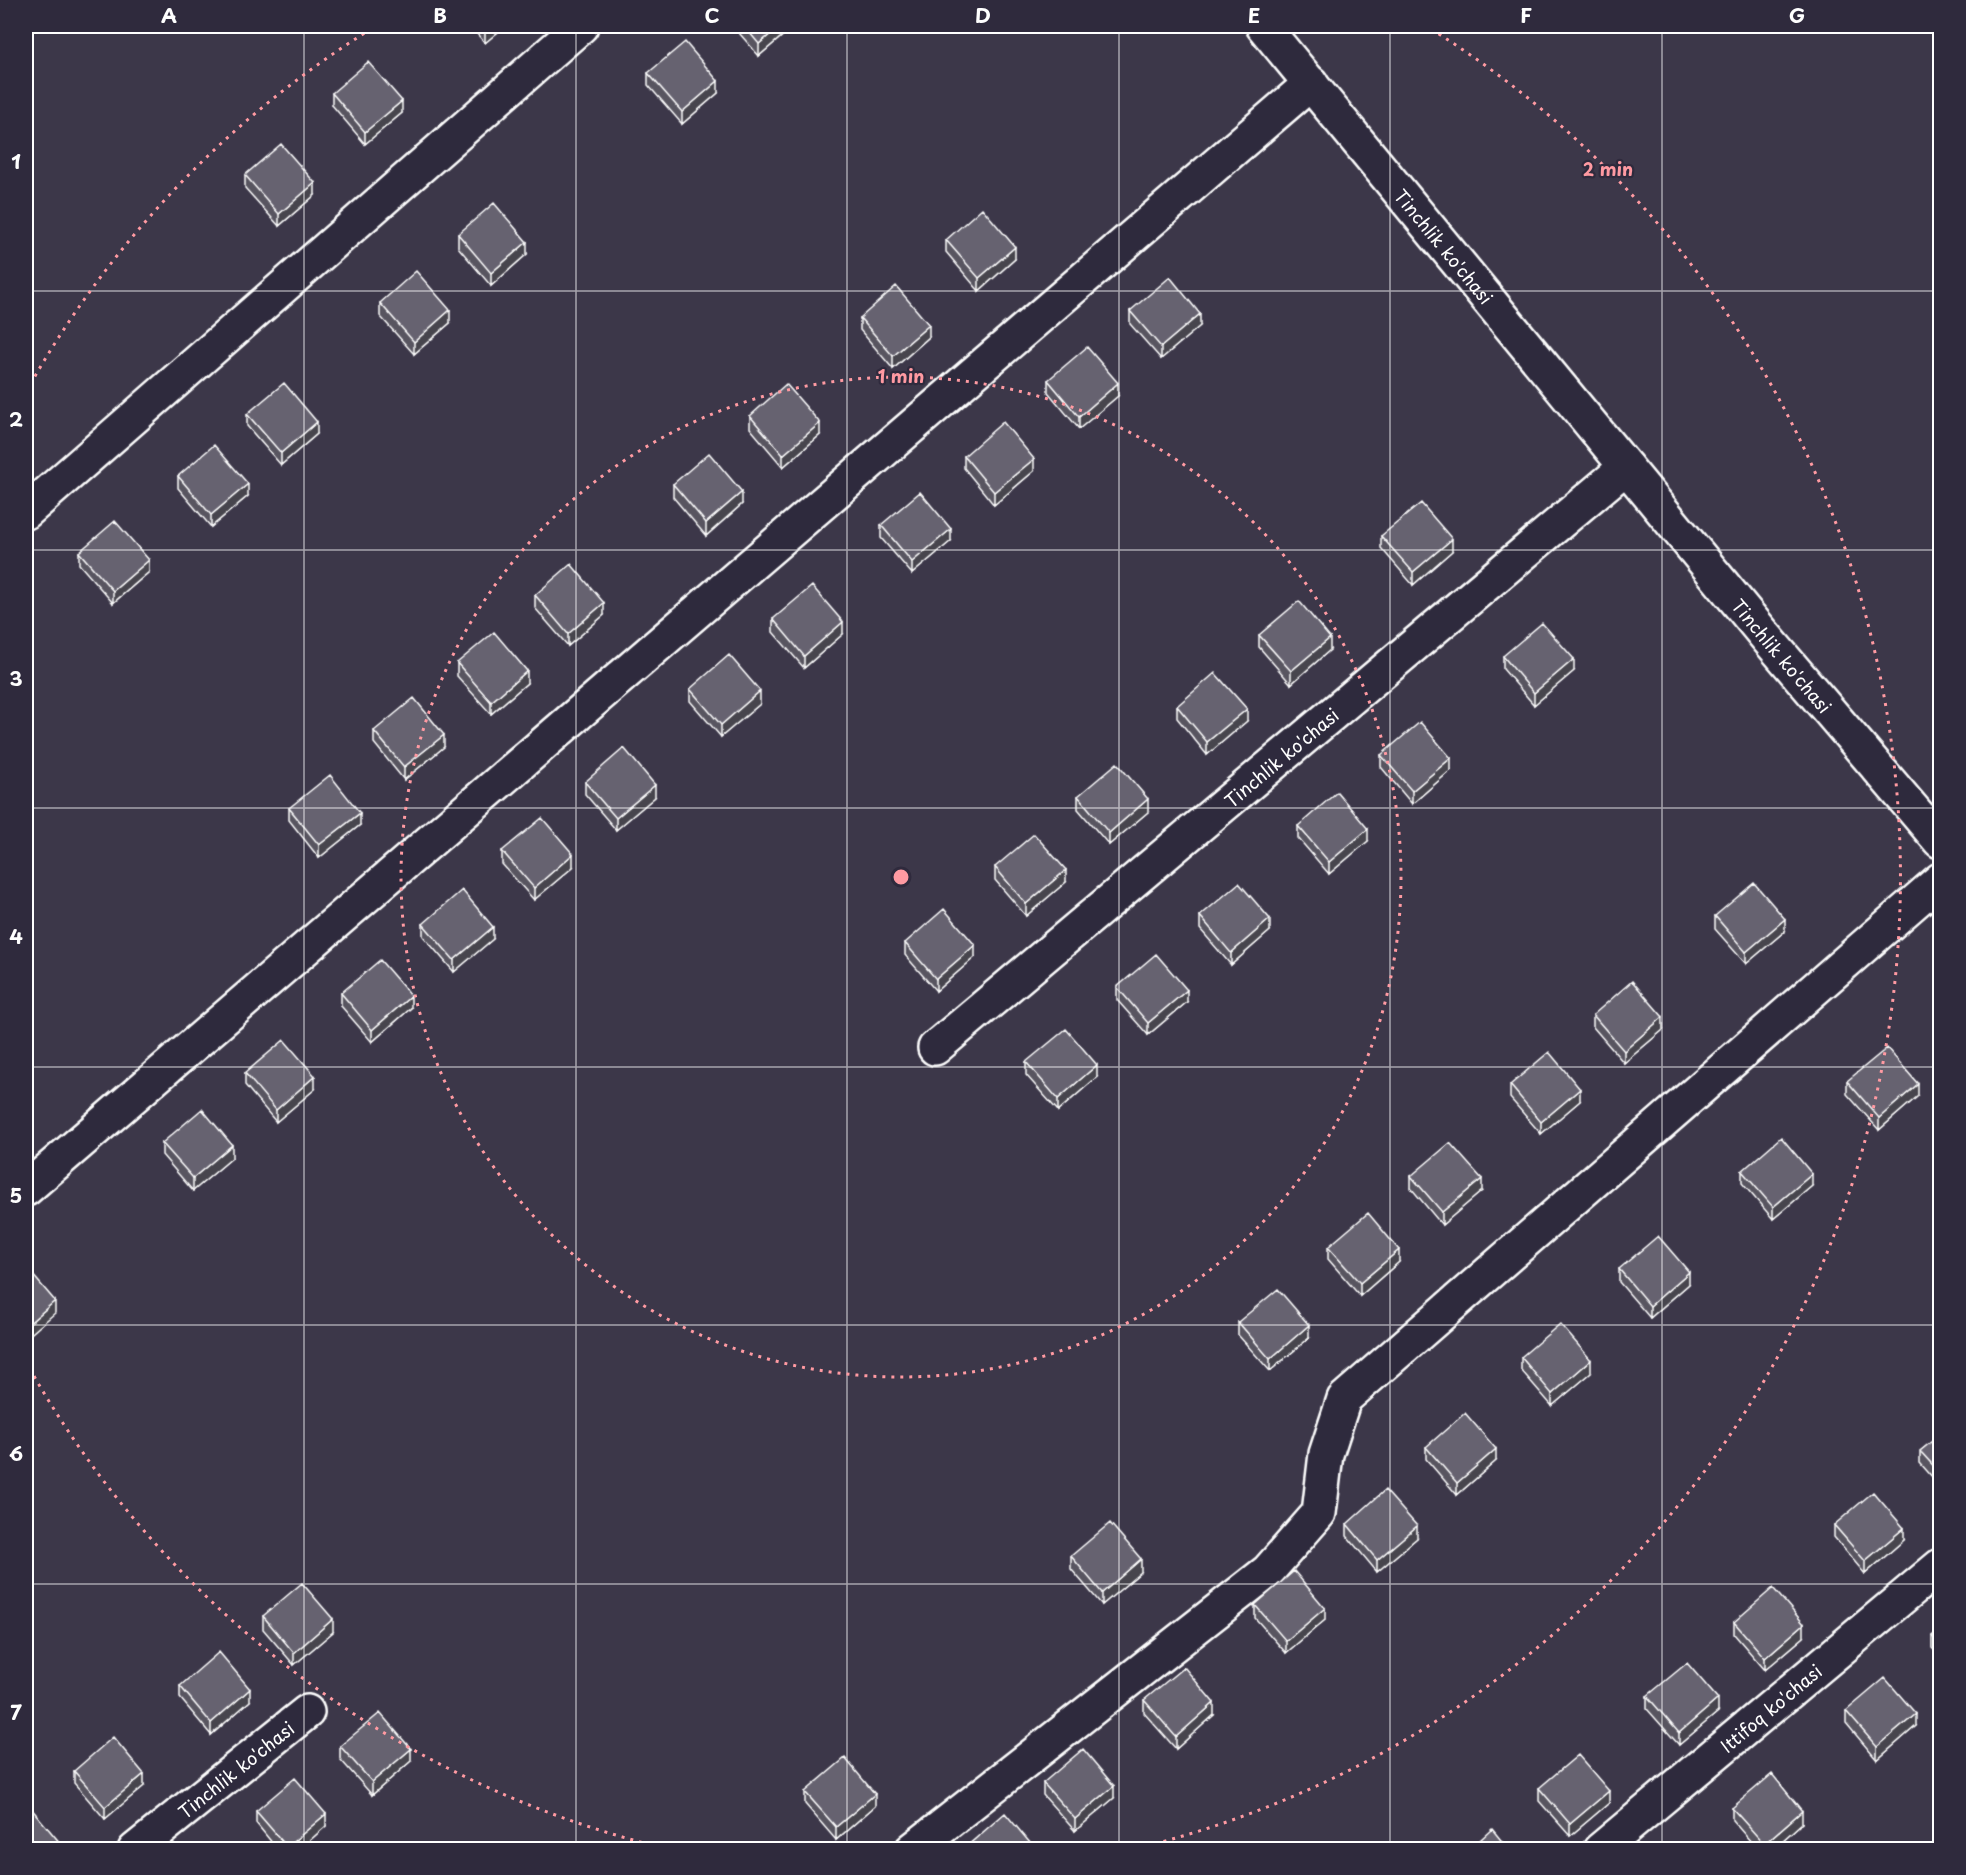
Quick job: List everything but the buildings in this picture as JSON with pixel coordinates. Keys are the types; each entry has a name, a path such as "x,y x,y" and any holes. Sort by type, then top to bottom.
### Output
{"street":[{"path":"26,512 581,26"},
{"name":"Tinchlik ko'chasi","path":"1263,26 1767,638 1941,841"},
{"path":"26,1190 1311,83"},
{"name":"Tinchlik ko'chasi","path":"935,1048 1626,467"},
{"path":"912,1850 1268,1571 1319,1513 1326,1454 1344,1399 1941,880"},
{"name":"Ittifoq ko'chasi","path":"1600,1850 1941,1566"},
{"name":"Tinchlik ko'chasi","path":"135,1850 308,1712"}]}
